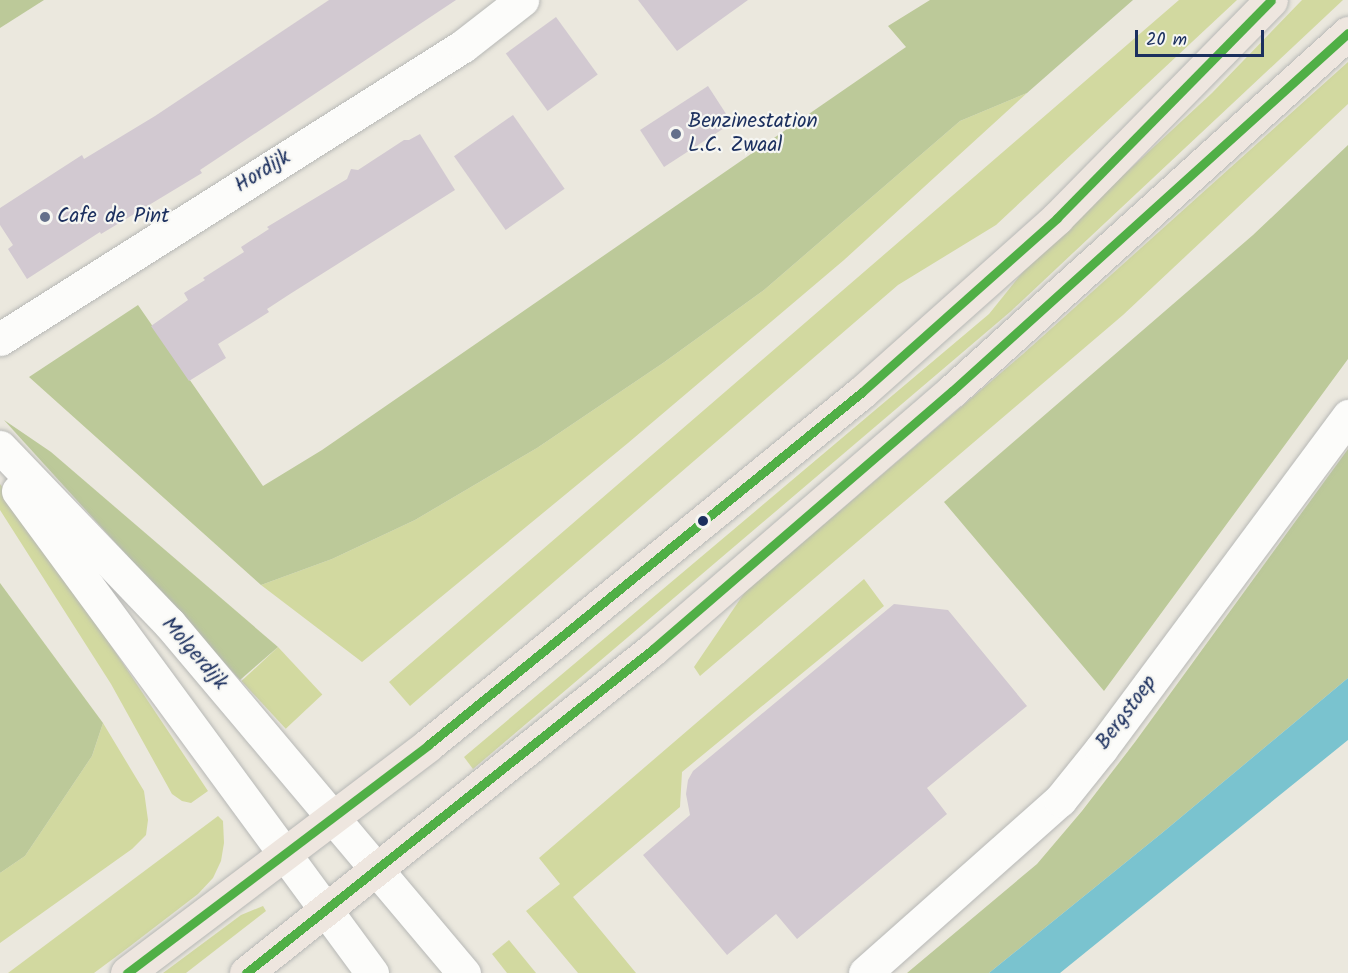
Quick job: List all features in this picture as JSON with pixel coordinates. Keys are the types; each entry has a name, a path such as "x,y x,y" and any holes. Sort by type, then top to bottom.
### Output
{"main road":[{"path":"128,973 428,745 862,392 1057,218 1271,0"},
{"path":"246,973 653,649 952,391 1348,33"}],"street":[{"name":"Hordijk","path":"0,339 463,46 522,0"},
{"name":"Bergstoep","path":"865,973 1060,800 1101,749 1348,416"},
{"name":"Molgerdijk","path":"0,447 169,624 464,973"},
{"name":"Molgerdijk","path":"0,466 372,973"}],"green space":[{"path":"0,0 44,0 0,28"},
{"path":"930,0 1133,0 1027,93 960,121 764,290 663,363 537,448 415,520 332,559 261,585 29,377 138,305 263,486 322,450 906,47 888,26"},
{"path":"1179,0 1237,0 996,225 898,285 410,706 389,682"},
{"path":"1302,0 1343,0 1010,312 473,769 464,757 989,314 1034,258 1212,93"},
{"path":"1348,62 1348,104 1123,315 700,676 694,667 745,592 1023,354"},
{"path":"1027,93 844,260 628,443 362,662 261,585 332,559 415,520 537,448 663,363 764,290 960,121"},
{"path":"1348,145 1348,359 1104,691 944,502 1253,235"},
{"path":"4,420 51,452 278,647 240,680"},
{"path":"1348,449 1348,678 989,973 907,973 1037,864 1082,811 1135,742"},
{"path":"0,484 20,509 208,791 191,803 182,801 172,794 111,684 0,510"},
{"path":"864,579 884,606 682,772 680,807 573,897 636,973 578,973 526,911 560,884 539,858"},
{"path":"0,583 103,723 92,756 25,856 0,873"},
{"path":"278,647 322,695 286,729 241,681"},
{"path":"103,723 144,791 148,820 146,835 132,849 0,943 0,873 25,856 92,756"},
{"path":"218,816 223,821 224,843 221,861 213,878 198,894 129,947 94,973 8,973"},
{"path":"263,906 266,911 186,973 163,973 241,915"},
{"path":"509,940 536,973 507,973 492,954"}],"water":[{"path":"1348,678 1348,740 1060,973 989,973 1162,833"}],"building":[{"path":"329,0 456,0 200,170 202,173 101,234 100,232 27,279 8,249 13,245 0,225 0,208 82,155 84,159 155,116"},
{"path":"638,0 748,0 677,51"},
{"path":"556,17 598,74 548,111 506,53"},
{"name":"Benzinestation L.C. Zwaal","path":"708,86 732,123 664,167 640,130"},
{"path":"513,115 565,189 506,230 454,156"},
{"path":"420,134 455,190 290,294 267,309 269,312 218,344 226,358 189,381 151,326 188,300 184,293 244,252 241,247 269,229 267,227 347,179 351,169 358,170 404,140"},
{"path":"894,604 948,610 1027,706 927,788 947,814 797,939 776,914 727,955 643,855 690,815 686,794 688,780 693,771"}],"transit line":[{"path":"127,973 428,745 862,392 1057,218 1271,0"},
{"path":"246,973 653,649 952,391 1348,33"}],"place":[{"name":"Benzinestation L.C. Zwaal","path":"676,134"},
{"name":"Cafe de Pint","path":"45,217"}]}
